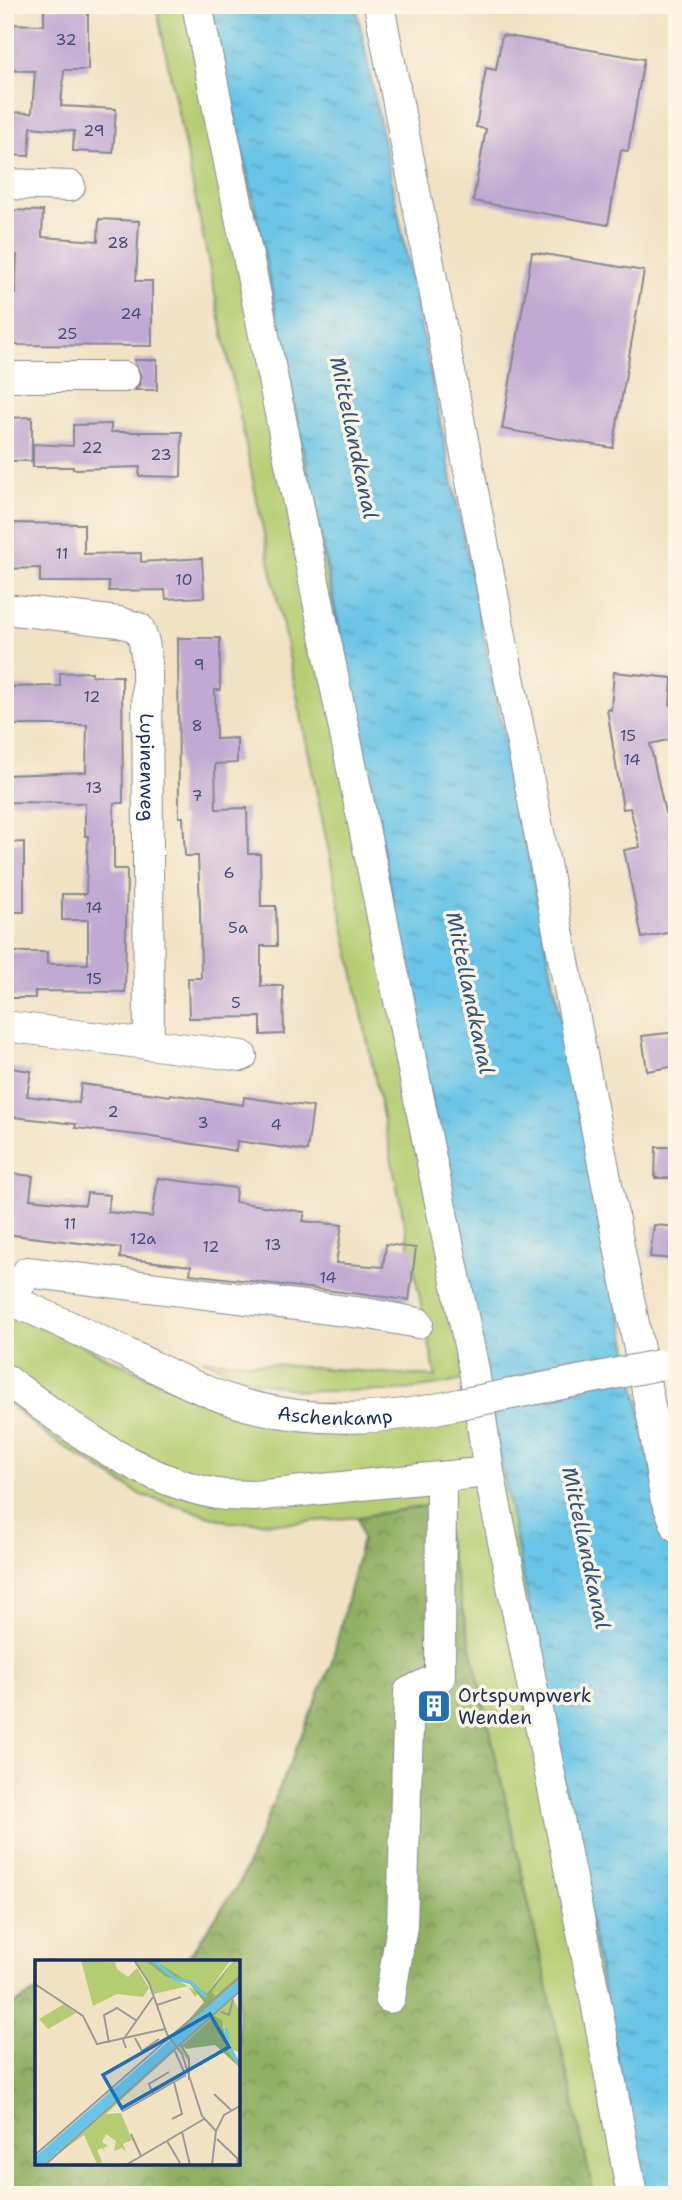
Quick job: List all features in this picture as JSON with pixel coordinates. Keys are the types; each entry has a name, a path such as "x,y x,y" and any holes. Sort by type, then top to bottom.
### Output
{"street":[{"path":"197,5 474,1370 489,1472 596,2002 632,2195"},
{"path":"379,5 653,1422 664,1497 677,1527"},
{"path":"5,184 70,186"},
{"path":"5,377 124,377"},
{"name":"Lupinenweg","path":"5,609 119,622 139,628 144,642 147,663 149,1043"},
{"path":"5,1027 242,1056"},
{"name":"Aschenkamp","path":"418,1323 370,1314 27,1272 8,1300 89,1335 194,1386 248,1406 293,1415 349,1419 417,1414 668,1364"},
{"path":"5,1379 90,1440 137,1466 181,1486 219,1494 254,1496 489,1472"},
{"path":"390,1998 402,1926 409,1692 441,1685 441,1478"}],"green space":[{"path":"156,5 209,5 253,197 484,1375 445,1384 398,1391 303,1391 251,1380 202,1359 436,1377"},
{"path":"5,1310 201,1401 491,1409 643,2195 594,2195 439,1504 358,1517 295,1523 230,1522 141,1495 46,1435 5,1400"},
{"path":"439,1504 594,2195 44,2195 5,2182 5,2010 35,1992 35,2165 240,2165 240,1960 186,1960 240,1882 331,1665 362,1539 358,1517"},
{"path":"5,2182 44,2195 5,2195"}],"water":[{"name":"Mittellandkanal","path":"209,5 356,5 667,1542 677,1550 677,2195 643,2195 366,763 253,197"}],"building":[{"path":"44,8 88,8 88,70 64,70 61,106 116,109 113,153 73,151 74,131 31,127 29,156 5,155 5,112 32,113 35,71 5,70 5,24 44,25"},
{"path":"502,35 644,59 628,151 621,150 608,225 473,201 486,129 476,127 486,68 496,70"},
{"path":"5,210 43,211 42,237 98,241 99,219 139,221 136,281 152,281 152,346 5,345 5,294 15,294 17,255 5,255"},
{"path":"532,252 644,271 613,448 502,429"},
{"path":"134,360 157,360 157,390 135,390 141,376"},
{"path":"32,417 32,461 5,461 5,418"},
{"path":"111,424 111,432 182,432 181,477 139,476 140,467 33,467 33,444 73,446 73,425"},
{"path":"5,523 84,524 84,554 141,553 141,562 202,558 204,597 166,599 165,590 109,591 109,582 40,582 40,568 5,569"},
{"path":"178,638 220,638 220,690 215,690 216,739 237,738 237,763 215,764 216,809 247,808 248,854 260,854 261,906 276,906 277,946 261,946 261,986 283,986 284,1034 261,1035 261,1017 189,1018 188,978 201,978 200,908 198,856 185,856 183,817 179,817"},
{"path":"92,672 92,676 122,676 123,803 114,803 114,869 127,869 125,992 35,991 35,998 5,998 5,952 47,952 47,964 88,964 88,920 62,920 62,894 86,894 88,836 85,836 85,803 5,802 5,775 86,772 87,725 5,725 5,687 60,686 60,673"},
{"path":"614,672 672,678 670,705 677,703 677,738 650,744 665,813 677,811 677,931 642,938 624,850 640,847 630,808 623,809 607,709 611,710"},
{"path":"24,842 24,912 5,912 5,843"},
{"path":"677,1032 677,1066 647,1071 642,1036"},
{"path":"5,1067 31,1071 27,1096 79,1103 81,1084 243,1105 244,1097 313,1107 307,1151 237,1141 236,1151 146,1136 75,1128 76,1124 5,1116"},
{"path":"656,1147 677,1147 677,1178 655,1178"},
{"path":"5,1173 33,1176 30,1199 85,1205 87,1193 110,1195 108,1212 152,1217 158,1178 236,1188 235,1202 305,1212 303,1221 342,1225 336,1263 383,1267 386,1244 416,1248 409,1300 190,1274 191,1266 120,1258 121,1248 5,1234"},
{"path":"654,1225 677,1227 677,1259 650,1257"},
{"name":"Ortspumpwerk Wenden","path":"442,1696 446,1715 426,1719 426,1703"}],"place":[{"name":"Ortspumpwerk Wenden","path":"434,1706"}]}
